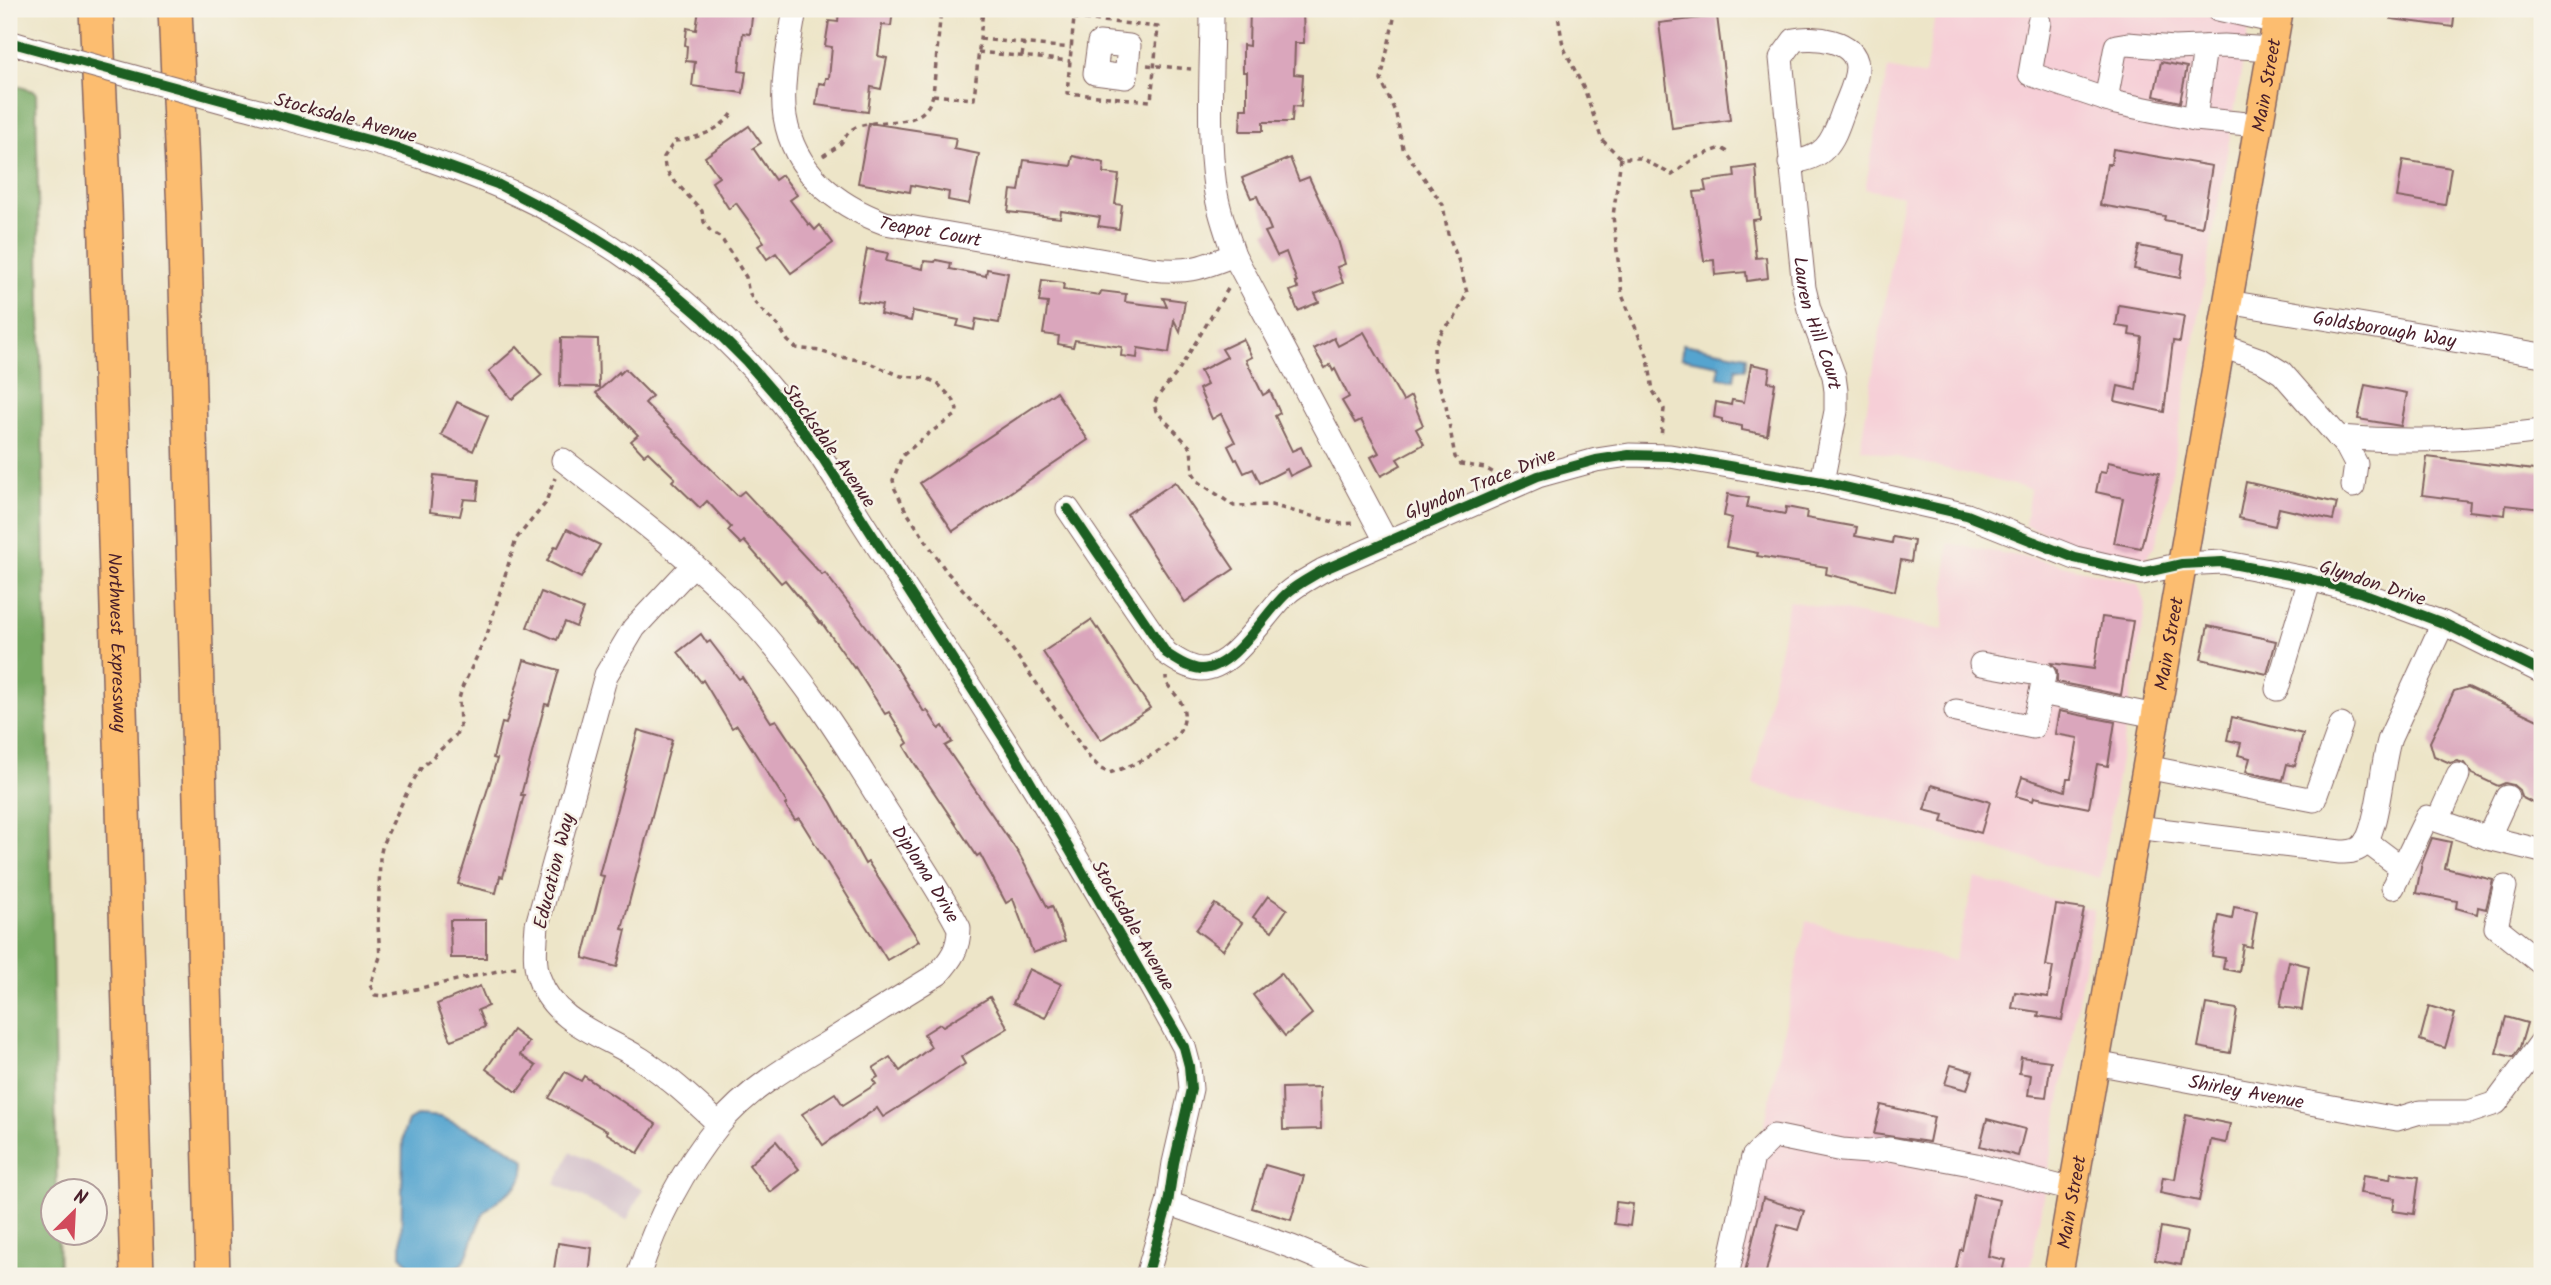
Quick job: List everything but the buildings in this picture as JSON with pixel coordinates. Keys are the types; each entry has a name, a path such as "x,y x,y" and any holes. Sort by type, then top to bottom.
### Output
{"highway":[{"name":"Northwest Expressway","path":"96,9 105,207 136,1276"},
{"path":"175,9 184,212 213,1276"}],"main road":[{"name":"Main Street","path":"2058,1276 2276,26"}],"street":[{"name":"Teapot Court","path":"794,9 784,92 785,117 792,139 805,167 817,183 836,199 861,214 885,223 1178,271 1238,264"},
{"path":"1212,9 1212,159 1215,189 1238,264 1386,541"},
{"path":"2218,9 2276,26"},
{"path":"2039,22 2030,74 2106,100 2195,119 2259,125"},
{"path":"2106,100 2116,46 2128,44 2174,48 2205,47 2276,26"},
{"name":"Lauren Hill Court","path":"1790,163 1813,157 1825,148 1834,134 1857,65 1853,55 1836,42 1805,37 1794,40 1785,48 1781,58 1790,163 1804,288 1834,376 1836,391 1836,411 1822,482"},
{"name":"Stocksdale Avenue","path":"19,45 419,155 496,184 538,204 616,250 664,285 704,318 780,400 822,457 1014,754 1184,1047 1191,1089 1168,1203 1147,1276"},
{"path":"2195,119 2205,47"},
{"name":"Goldsborough Way","path":"2228,302 2542,355"},
{"path":"2220,345 2261,360 2282,373 2338,437 2357,464 2353,486"},
{"path":"2338,437 2393,442 2440,442 2542,431"},
{"name":"Glyndon Trace Drive","path":"1166,653 1185,665 1202,669 1217,664 1237,651 1284,596 1299,583 1386,541 1538,476 1596,460 1629,455 1659,456 1822,482 1967,515 2075,558 2142,573 2182,564"},
{"name":"Diploma Drive","path":"563,460 655,531 693,565 746,615 797,673 832,722 959,928 959,942 953,958 937,974 796,1062 752,1093 719,1124 690,1165 666,1207 638,1276"},
{"path":"1069,509 1166,653"},
{"name":"Glyndon Drive","path":"2182,564 2222,562 2310,579 2362,593 2443,623 2542,672"},
{"name":"Education Way","path":"693,565 635,628 606,676 537,925 537,963 538,977 550,999 569,1019 666,1075 719,1124"},
{"path":"2277,689 2310,579"},
{"path":"2136,827 2340,852 2354,851 2363,846 2374,823 2385,752 2390,738 2443,623"},
{"path":"1956,711 2034,727 2044,675 1981,664"},
{"path":"2041,693 2156,716"},
{"path":"2146,767 2314,800 2341,725"},
{"path":"2438,820 2458,775"},
{"path":"2488,838 2507,797"},
{"path":"2366,841 2397,877 2427,817 2488,838 2542,852"},
{"path":"2505,887 2496,928 2542,964"},
{"name":"Shirley Avenue","path":"2095,1063 2397,1119 2420,1112 2469,1112 2496,1103 2542,1041"},
{"path":"1727,1276 1753,1157 1774,1136 1842,1150 1869,1152 1890,1149 1976,1165 2073,1190"},
{"path":"1168,1203 1293,1247 1362,1276"}],"path":[{"path":"805,167 842,143 847,132 858,127 913,119 930,107 941,9"},
{"path":"933,95 974,99 983,9"},
{"path":"1396,9 1381,80 1396,114 1403,148 1443,205 1448,234 1467,293 1454,320 1443,329 1434,347 1434,369 1446,406 1455,457 1461,464 1494,472 1504,490"},
{"path":"1557,9 1563,46 1585,91 1602,140 1621,158 1641,158 1672,175 1708,152 1721,148 1728,152"},
{"path":"980,39 1071,48"},
{"path":"1023,56 1024,43"},
{"path":"978,52 1070,61"},
{"path":"1127,62 1212,71"},
{"path":"732,114 723,125 688,139 675,141 664,157 670,176 697,204 711,232 721,238 746,278 753,301 796,348 864,361 901,376 927,378 938,384 953,400 957,409 956,415 928,433 902,456 893,480 895,489 906,511 946,570 992,621 1046,699 1062,716 1075,739 1101,769 1109,773 1118,770 1169,745 1176,737 1183,724 1184,712 1182,703 1166,682 1166,653"},
{"path":"1621,158 1613,216 1622,295 1648,358 1654,391 1664,409 1659,456"},
{"path":"1238,264 1229,286 1177,373 1154,404 1156,411 1192,448 1193,473 1199,482 1234,506 1271,505 1341,524 1352,524 1373,516"},
{"path":"537,963 384,996 375,995 370,985 380,957 378,926 380,857 383,843 421,768 455,736 460,727 458,699 487,635 516,539 545,504 563,460"}],"shaded area":[{"path":"1936,9 2252,9 2167,500 2155,545 2143,562 2086,551 2025,525 2030,489 1860,448 1903,196 1865,189 1888,68 1925,76"},
{"path":"1948,543 2045,561 2138,583 2146,605 2100,878 1753,785 1789,601 1943,630"},
{"path":"1975,878 2094,910 2029,1276 1734,1276 1806,921 1954,961"},
{"path":"571,1152 643,1189 627,1220 555,1184"}],"green space":[{"path":"9,83 36,92 57,1176 38,1176 38,1246 58,1246 59,1276 9,1276"}],"water":[{"path":"1683,344 1747,356 1745,369 1736,368 1734,380 1718,377 1720,365 1681,358"},
{"path":"418,1115 441,1117 504,1146 525,1160 524,1171 517,1185 492,1205 481,1218 463,1262 455,1268 443,1271 413,1270 401,1255 403,1134 408,1121"}],"cycle path":[{"path":"9,42 394,147 497,184 574,224 616,250 704,319 746,361 780,400 822,457 1014,754 1184,1047 1191,1089 1168,1203 1147,1276"},
{"path":"1068,509 1166,653 1178,661 1201,669 1213,667 1225,660 1286,594 1323,570 1538,476 1596,460 1629,455 1670,456 1822,482 1967,515 2075,558 2142,573 2182,564 2222,562 2310,579 2362,593 2443,623 2542,672"}]}
